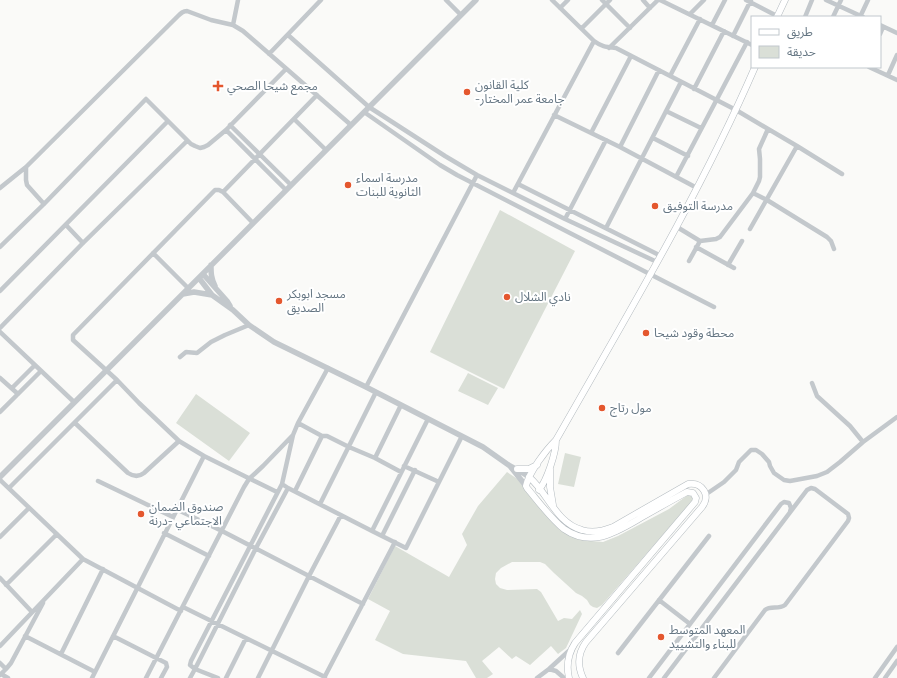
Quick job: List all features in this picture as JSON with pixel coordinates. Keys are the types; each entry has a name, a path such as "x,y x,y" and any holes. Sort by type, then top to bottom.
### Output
{"main road":[{"path":"777,16 785,0"},
{"path":"569,678 568,662 572,647 695,502 695,496 691,492 687,492 615,532 594,538 577,535 566,530 556,522 526,486 529,477 547,450 556,440 677,227 736,110 755,68"},
{"path":"533,495 540,489 555,452 556,440"},
{"path":"550,464 550,487 553,507"},
{"path":"517,469 529,469 537,465"},
{"path":"529,477 538,485 553,507 565,521 574,527 585,531 596,531 613,527 688,484 695,484 701,487 705,495 705,502 702,507 586,642 581,650 579,659 579,668 583,678"}],"street":[{"path":"233,25 238,0"},
{"path":"269,54 321,0"},
{"path":"446,0 461,15"},
{"path":"395,542 325,677 212,621 137,588 83,559 0,479 74,402 476,0"},
{"path":"552,0 594,41 604,47 616,48 736,110 842,174"},
{"path":"560,8 568,0"},
{"path":"602,0 630,28"},
{"path":"582,28 610,0"},
{"path":"643,0 650,8"},
{"path":"609,48 659,0 751,44"},
{"path":"690,14 704,0"},
{"path":"712,25 725,0"},
{"path":"804,16 812,0"},
{"path":"826,0 859,16"},
{"path":"833,16 840,0"},
{"path":"861,16 868,0"},
{"path":"733,36 749,1 775,16"},
{"path":"0,188 26,167 182,12 187,11 211,20 233,25 243,31 351,125"},
{"path":"670,76 700,19"},
{"path":"882,26 897,33"},
{"path":"694,89 724,31"},
{"path":"288,35 369,107 445,156 477,175 565,219 657,262"},
{"path":"513,193 594,41"},
{"path":"676,177 747,42"},
{"path":"591,133 631,56"},
{"path":"888,75 897,56"},
{"path":"871,68 897,80"},
{"path":"0,247 146,99 194,146 204,147 226,130 286,69"},
{"path":"620,147 659,70"},
{"path":"606,228 681,82"},
{"path":"223,192 317,95"},
{"path":"666,111 701,128"},
{"path":"364,112 440,165 472,183 714,307"},
{"path":"554,115 642,158 697,188"},
{"path":"294,119 326,150"},
{"path":"0,291 168,121"},
{"path":"230,125 291,185"},
{"path":"677,227 700,241 716,240 720,237 753,193 760,177 759,149 768,129"},
{"path":"226,130 286,190"},
{"path":"653,138 688,156"},
{"path":"0,328 187,140"},
{"path":"565,219 606,140"},
{"path":"750,230 797,146"},
{"path":"26,167 27,185 44,204"},
{"path":"366,387 477,175"},
{"path":"518,184 661,256"},
{"path":"253,223 223,192 215,190 73,335 73,340 179,440 204,456 277,492"},
{"path":"753,193 827,237 831,241 834,249"},
{"path":"66,225 83,243"},
{"path":"689,261 700,241"},
{"path":"728,265 742,241"},
{"path":"696,247 734,268"},
{"path":"153,253 188,288"},
{"path":"212,265 212,280 218,291"},
{"path":"201,276 218,291 233,310"},
{"path":"201,276 212,295 233,310 249,325 274,342 483,447 529,477"},
{"path":"183,294 194,292 212,295"},
{"path":"180,357 186,352 197,353 218,338 249,325"},
{"path":"0,332 74,402"},
{"path":"12,388 35,365"},
{"path":"218,678 195,669 190,665 191,661 282,484 293,435 328,368"},
{"path":"0,412 41,371"},
{"path":"0,378 18,394"},
{"path":"8,488 117,380"},
{"path":"812,383 816,396 850,426 862,442"},
{"path":"320,504 376,392"},
{"path":"375,458 401,405"},
{"path":"705,495 724,482 736,470 739,462 751,450 756,450 767,458 772,470 777,476 784,480 790,481 817,476 827,472 862,442 897,416"},
{"path":"372,531 428,419"},
{"path":"75,422 128,473 133,476 139,476 144,473 179,440"},
{"path":"298,423 322,436 326,436 375,458 401,472"},
{"path":"146,678 249,479 293,435"},
{"path":"295,491 322,436"},
{"path":"282,484 406,548 462,436"},
{"path":"92,678 204,456"},
{"path":"404,466 439,482"},
{"path":"510,466 526,486"},
{"path":"382,536 415,470"},
{"path":"98,481 173,517"},
{"path":"190,678 288,488"},
{"path":"664,678 807,490 811,488 815,489 848,514 849,520 785,605 781,607 770,607 765,610 714,678"},
{"path":"649,678 781,504 784,502 798,503"},
{"path":"789,503 791,508 790,514"},
{"path":"0,537 29,508"},
{"path":"176,509 222,530 362,604"},
{"path":"258,678 341,515"},
{"path":"164,533 209,556"},
{"path":"6,584 56,534"},
{"path":"618,653 709,536"},
{"path":"1,643 83,559"},
{"path":"61,654 103,569"},
{"path":"0,578 32,612"},
{"path":"8,678 0,675 11,663 46,598"},
{"path":"659,600 690,624"},
{"path":"25,636 95,672"},
{"path":"113,636 168,664 161,678"},
{"path":"226,678 246,638"},
{"path":"537,678 572,647"},
{"path":"875,678 897,647"},
{"path":"885,678 897,661"},
{"path":"0,663 6,669"},
{"path":"549,668 556,671 564,678"}],"green space":[{"name":"نادي الشلال","path":"500,210 575,251 504,389 430,352"},
{"path":"468,373 498,388 488,405 458,391"},
{"path":"196,394 250,433 229,461 176,423"},
{"path":"565,453 581,457 574,487 558,484"},
{"path":"507,472 519,480 546,515 580,539 592,541 603,542 618,536 669,509 689,494 694,495 693,500 602,605 597,608 590,605 587,600 576,593 545,564 540,562 512,562 501,568 496,573 496,584 500,588 507,590 537,589 541,592 558,621 564,618 572,619 580,610 582,614 566,648 558,654 551,646 530,665 516,656 512,659 499,647 482,661 493,674 487,678 476,678 466,661 403,654 375,640 390,611 368,599 395,546 449,577 467,545 462,534 478,506"}],"place":[{"name":"مجمع شيحا الصحي","path":"218,86"},
{"name":"كلية القانون -جامعة عمر المختار","path":"467,92"},
{"name":"مدرسة اسماء الثانوية للبنات","path":"348,185"},
{"name":"مدرسة التوفيق","path":"655,206"},
{"name":"نادي الشلال","path":"507,297"},
{"name":"مسجد ابوبكر الصديق","path":"279,301"},
{"name":"محطة وقود شيحا","path":"646,333"},
{"name":"مول رتاج","path":"602,408"},
{"name":"صندوق الضمان الاجتماعي -درنة","path":"141,514"},
{"name":"المعهد المتوسط للبناء والتشييد","path":"661,637"}]}
